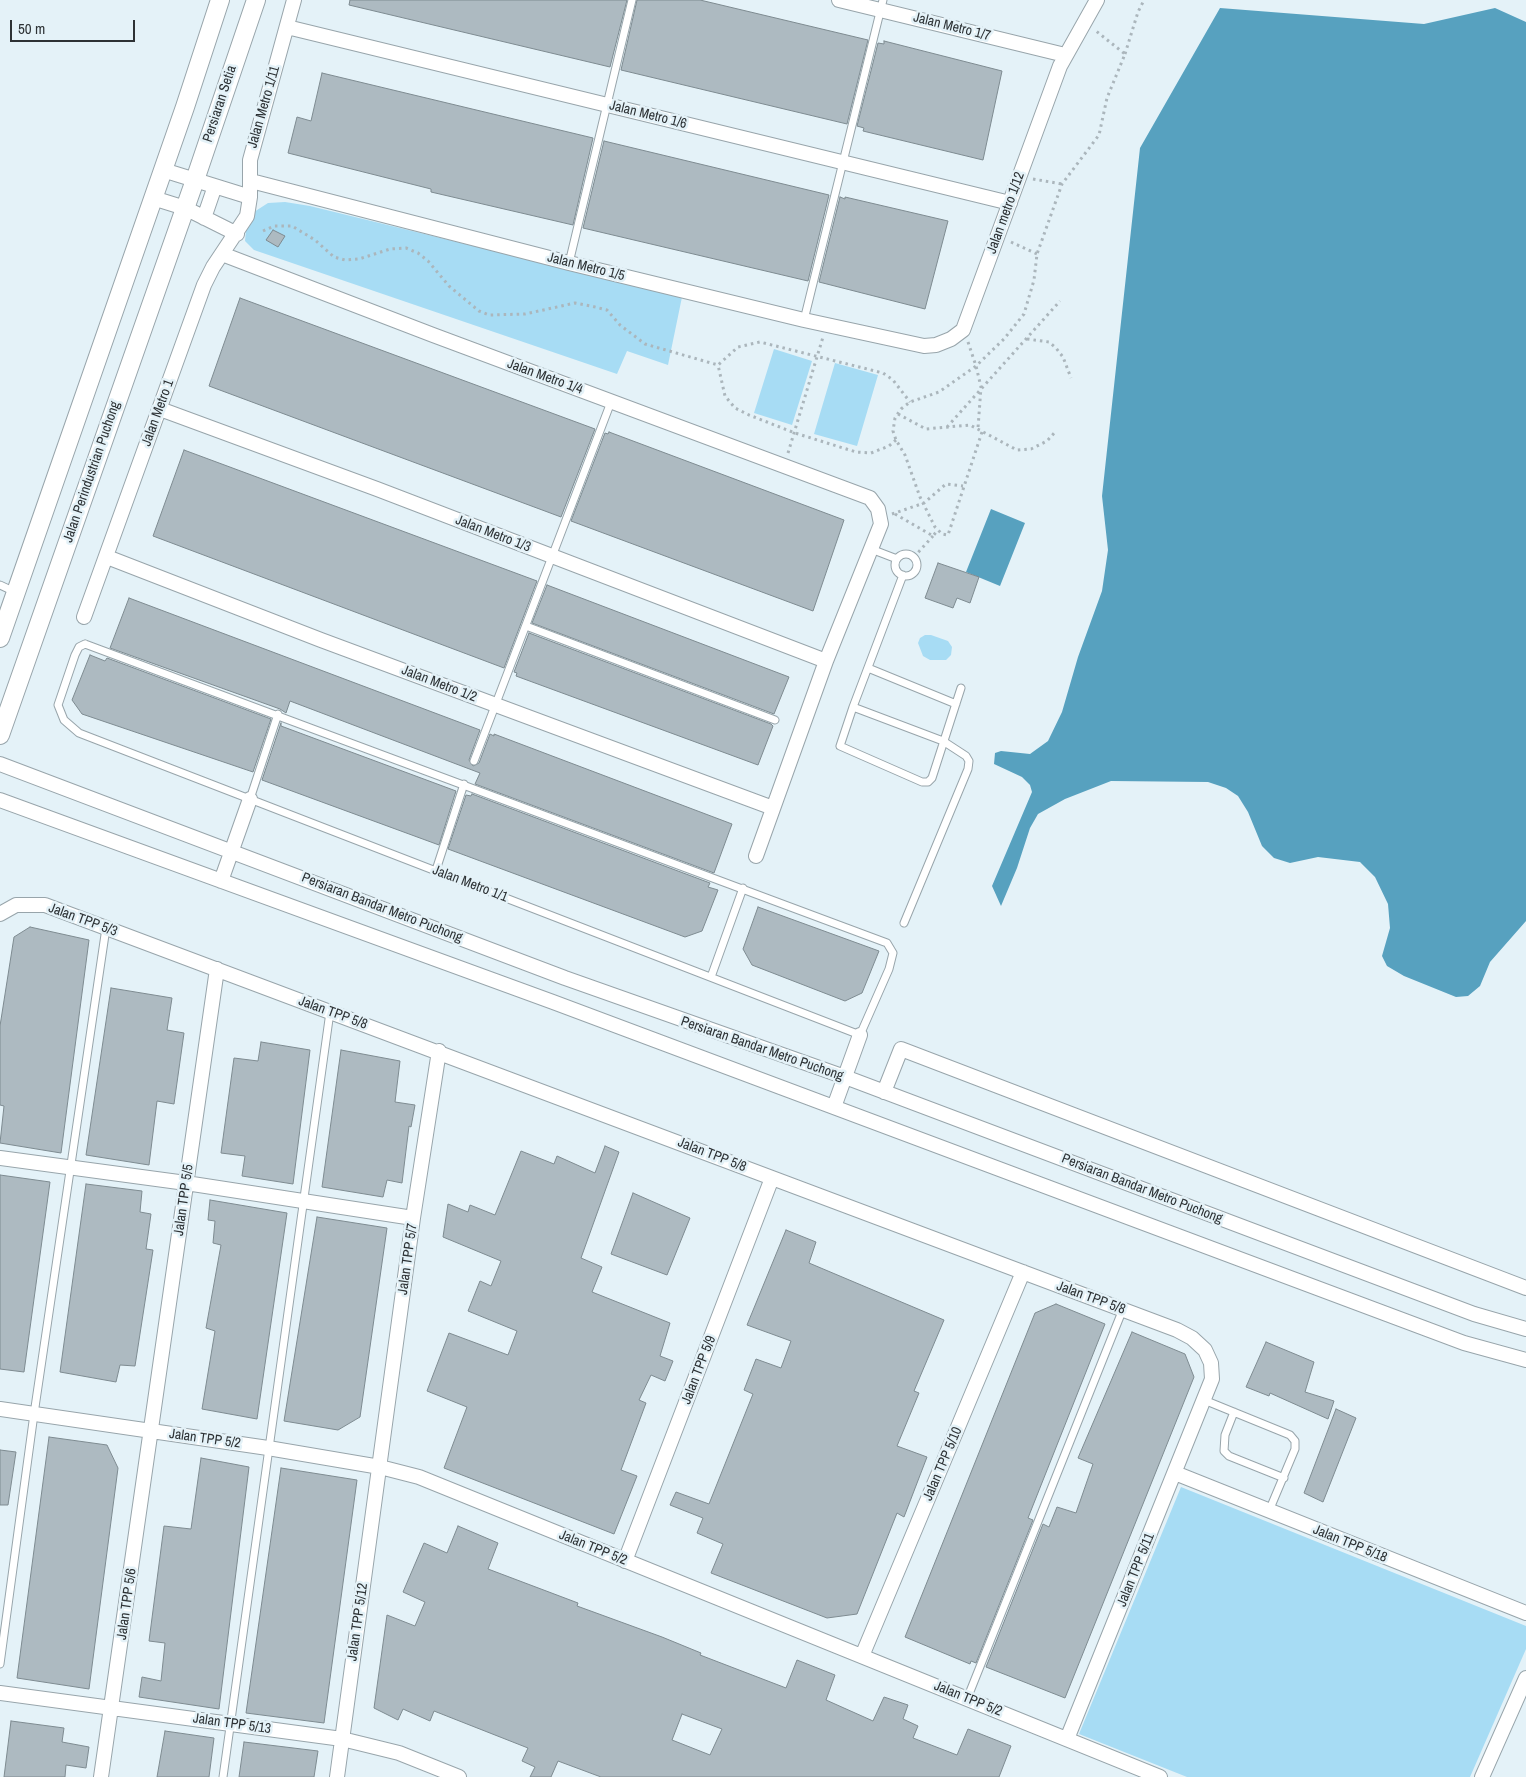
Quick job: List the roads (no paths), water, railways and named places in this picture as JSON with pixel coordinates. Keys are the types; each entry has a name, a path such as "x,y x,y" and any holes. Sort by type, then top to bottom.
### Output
{"street":[{"path":"0,638 154,198 220,0"},
{"name":"Persiaran Setia","path":"185,208 256,0"},
{"name":"Jalan Metro 1/11","path":"247,216 251,181 250,160 294,0"},
{"name":"Jalan Metro 1/7","path":"839,0 882,5 1065,55"},
{"path":"1065,55 1097,0"},
{"name":"Jalan Metro 1/6","path":"287,27 1010,203"},
{"name":"Jalan metro 1/12","path":"924,346 936,345 952,339 963,330 1065,55"},
{"path":"163,170 250,197"},
{"name":"Jalan Metro 1/5","path":"251,181 804,320 924,346"},
{"path":"204,218 215,186"},
{"path":"154,198 185,208 237,234"},
{"name":"Jalan Perindustrian Puchong","path":"0,735 185,208"},
{"name":"Jalan Metro 1","path":"84,617 204,285 247,216"},
{"name":"Jalan Metro 1/4","path":"222,254 870,498 878,509 881,524 871,549"},
{"name":"Jalan Metro 1/3","path":"160,409 377,489 826,661"},
{"path":"756,856 826,661 871,549"},
{"name":"Jalan Metro 1/2","path":"107,557 773,808"},
{"name":"Persiaran Bandar Metro Puchong","path":"0,764 565,978 845,1077 1474,1314 1526,1329"},
{"path":"221,881 250,799"},
{"name":"Persiaran Bandar Metro Puchong","path":"0,800 834,1107 1464,1343 1526,1360"},
{"name":"Jalan TPP 5/3","path":"0,914 16,905 45,905 166,951"},
{"name":"Jalan TPP 5/8","path":"166,951 438,1051 1178,1330 1192,1338 1205,1350 1211,1363 1212,1379 1204,1400"},
{"name":"Jalan TPP 5/5","path":"151,1431 216,970"},
{"path":"834,1107 860,1035"},
{"path":"884,1092 901,1049 1526,1288"},
{"name":"Jalan TPP 5/7","path":"380,1467 413,1218 438,1051"},
{"path":"0,1158 186,1183 413,1218"},
{"name":"Jalan TPP 5/9","path":"625,1562 772,1178"},
{"name":"Jalan TPP 5/10","path":"862,1656 1023,1272"},
{"name":"Jalan TPP 5/11","path":"1067,1739 1204,1400"},
{"name":"Jalan TPP 5/2","path":"0,1409 268,1448 380,1467 438,1484 625,1562 1160,1777"},
{"name":"Jalan TPP 5/6","path":"102,1777 151,1431"},
{"name":"Jalan TPP 5/12","path":"337,1777 380,1467"},
{"name":"Jalan TPP 5/18","path":"1175,1473 1526,1613"},
{"path":"1482,1777 1526,1678"},
{"name":"Jalan TPP 5/13","path":"0,1692 342,1739 399,1753 460,1777"}],"lane":[{"path":"568,262 632,0"},
{"path":"804,320 882,5"},
{"path":"474,761 611,402"},
{"path":"871,549 897,559"},
{"path":"902,554 907,554 914,557 918,564 913,574 903,575 896,568 897,559 902,554"},
{"path":"903,575 852,707 840,746 922,782 928,782 932,778 961,688"},
{"path":"0,585 16,593"},
{"path":"526,626 775,720"},
{"name":"Jalan Metro 1/1","path":"278,714 85,644 79,648 75,655 58,705 64,720 79,733 860,1035"},
{"path":"868,668 956,704"},
{"path":"852,707 943,741 966,756 969,761 968,769 904,923"},
{"path":"250,799 278,714 887,943 893,953 889,968 860,1035"},
{"path":"436,870 464,784"},
{"path":"711,977 743,888"},
{"path":"0,1664 34,1414 106,928"},
{"path":"223,1777 330,1012"},
{"path":"967,1699 1123,1309"},
{"path":"1204,1400 1290,1435 1295,1441 1295,1449 1269,1511"},
{"path":"1234,1412 1225,1435 1224,1451 1229,1456 1284,1478"}]}
